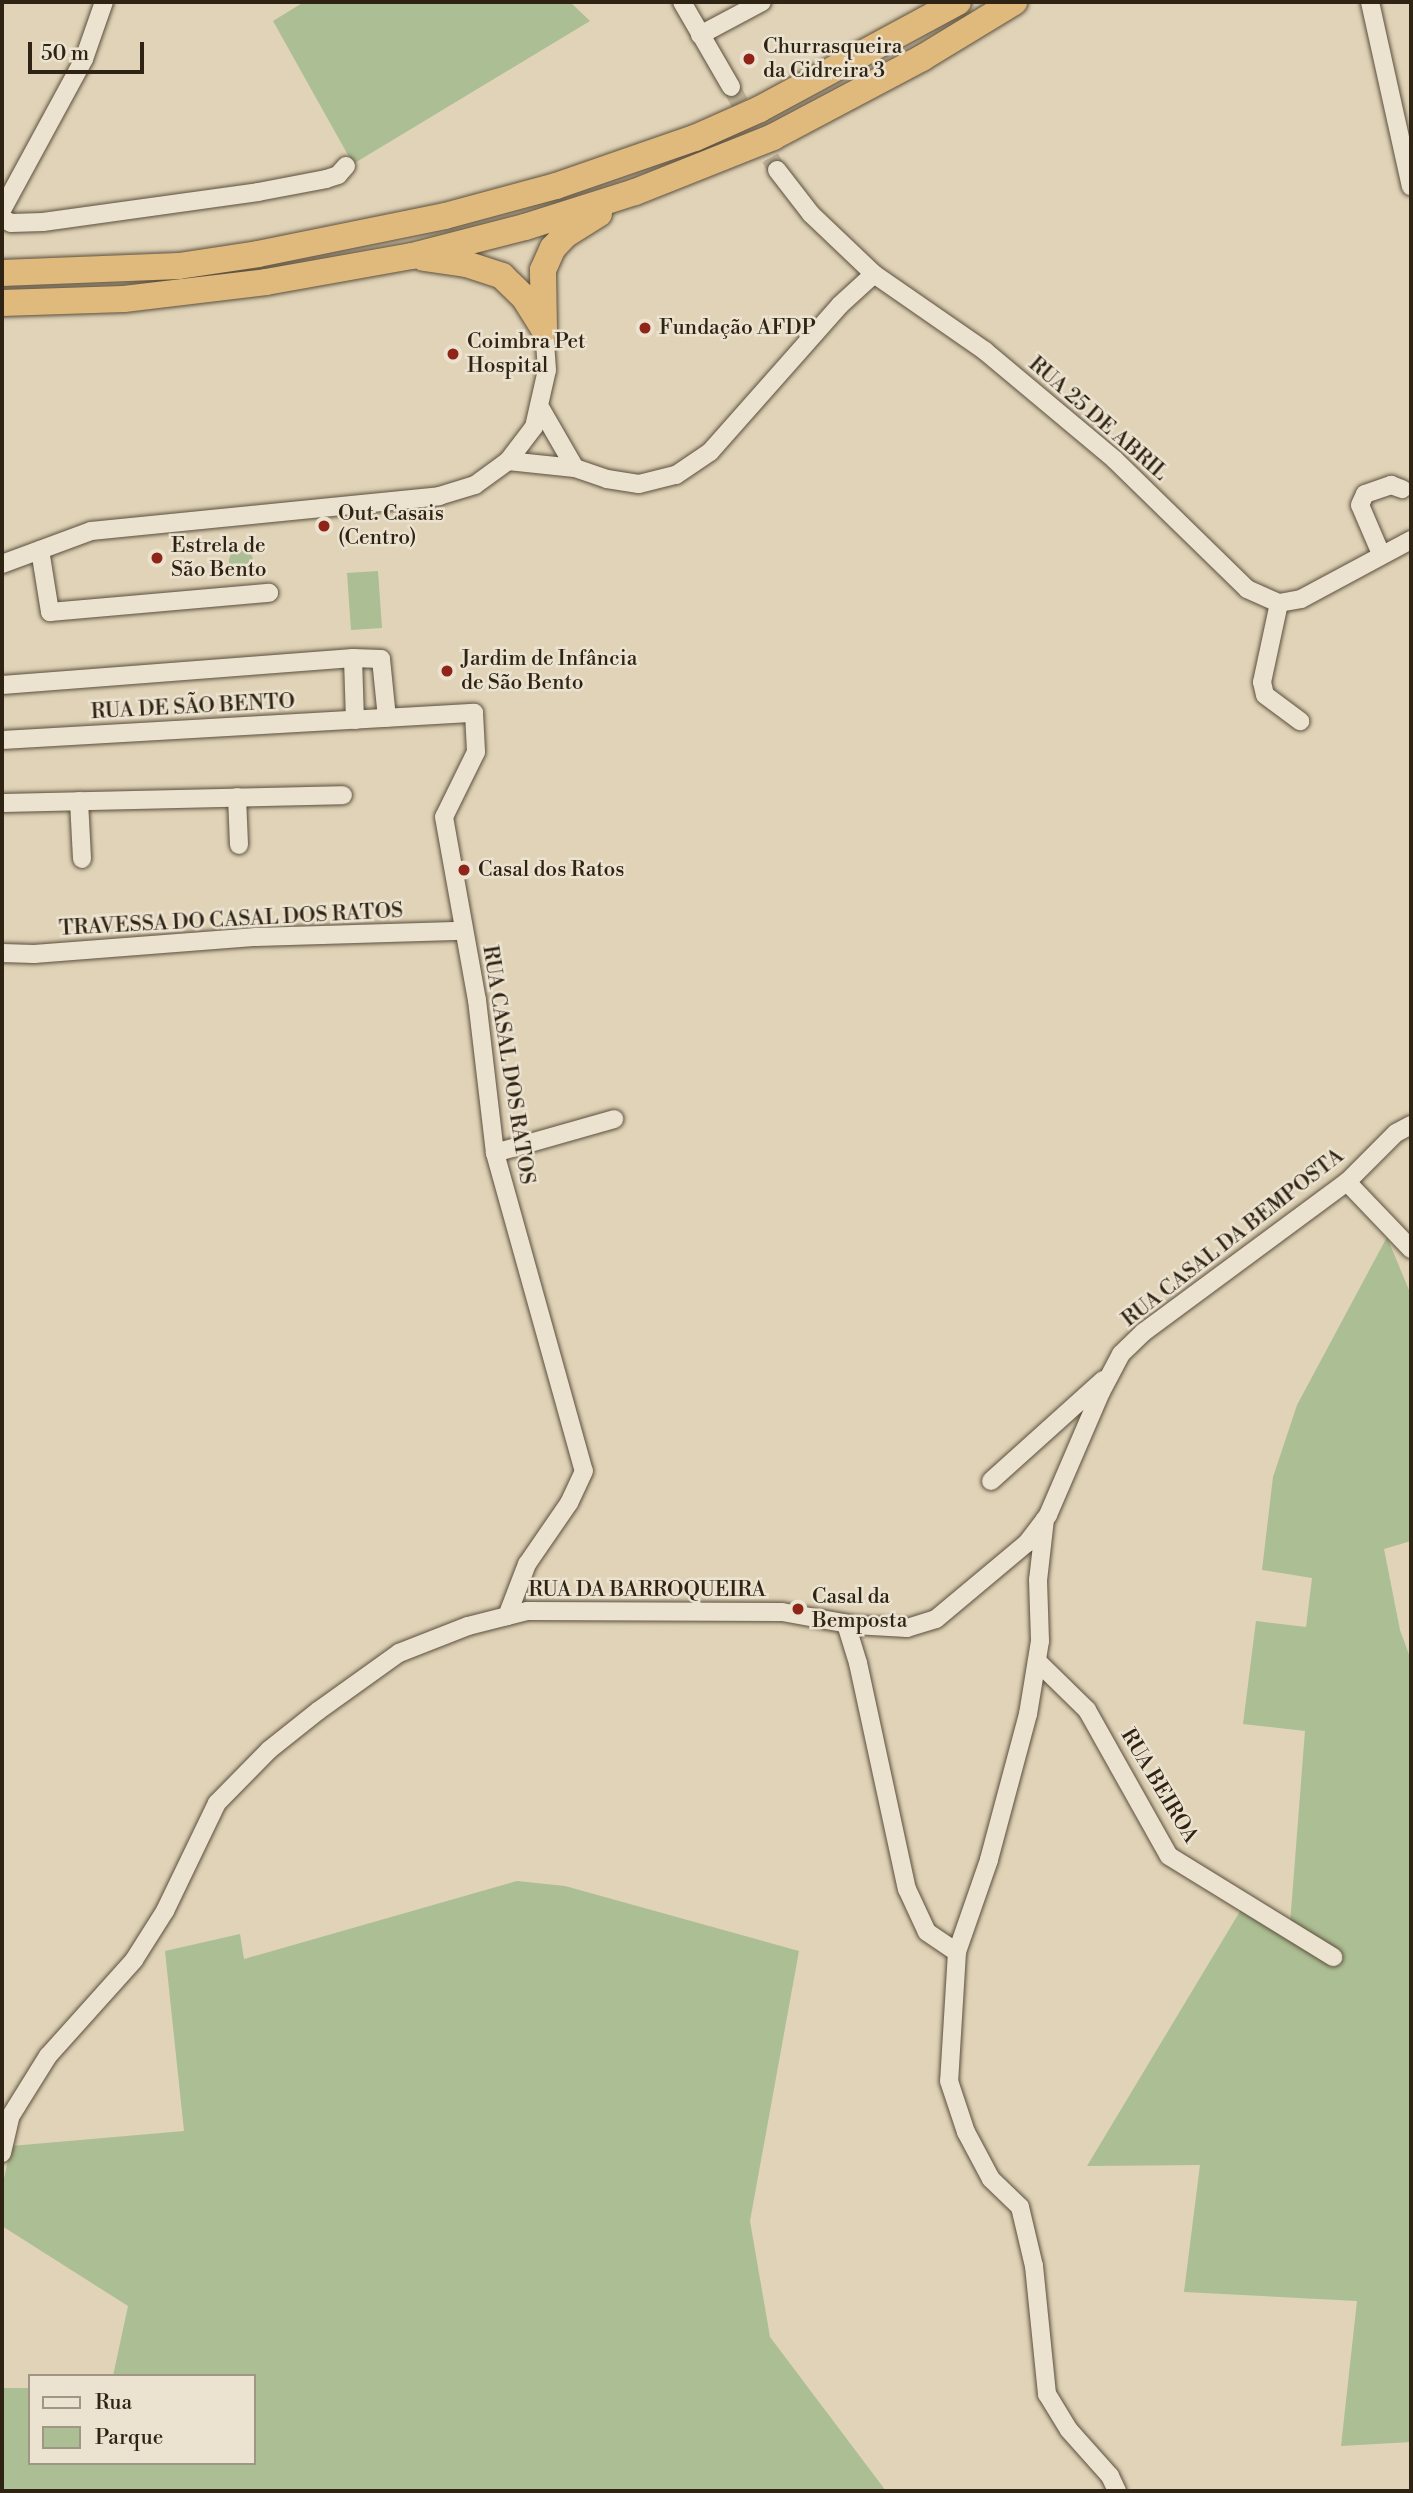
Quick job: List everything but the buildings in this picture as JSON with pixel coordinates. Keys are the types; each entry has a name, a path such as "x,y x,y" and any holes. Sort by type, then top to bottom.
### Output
{"highway":[{"path":"2,272 179,266 258,254 432,219 556,186 683,143 760,109 958,2"},
{"path":"2,303 124,299 187,292 412,256 526,227 635,192 773,137 922,58 1014,2"},
{"path":"544,329 543,270 553,248 565,235 635,192"},
{"path":"412,256 466,264 502,276 524,297 544,329"}],"street":[{"path":"2,210 84,59 104,2"},
{"path":"682,2 731,87"},
{"path":"701,35 762,2"},
{"path":"1370,2 1411,187"},
{"path":"2,218 11,223 43,222 258,192 326,179 338,174 346,166"},
{"name":"RUA 25 DE ABRIL","path":"778,170 811,214 874,274 985,351 1114,459 1247,589 1279,603"},
{"path":"509,461 575,468 607,479 639,484 676,475 710,452 840,305 874,274"},
{"path":"2,564 91,531 439,496 475,485 509,461 534,428 541,409 547,370 544,329"},
{"path":"541,409 575,468"},
{"path":"543,465 554,456 557,439"},
{"path":"1381,554 1360,505 1365,494 1391,485 1402,489"},
{"path":"1300,721 1265,695 1262,682 1279,603 1301,599 1411,540"},
{"path":"40,550 50,612 269,593"},
{"path":"2,685 352,658 381,659 387,718"},
{"path":"352,658 355,720"},
{"name":"RUA CASAL DOS RATOS","path":"387,718 474,713 476,752 444,817 477,1000 495,1153 584,1471 569,1503 527,1564 507,1616"},
{"name":"RUA DE SÃO BENTO","path":"2,740 387,718"},
{"path":"2,803 343,795"},
{"path":"237,797 240,845"},
{"path":"79,801 82,859"},
{"name":"TRAVESSA DO CASAL DOS RATOS","path":"2,953 34,954 256,937 463,930"},
{"path":"495,1153 614,1119"},
{"name":"RUA CASAL DA BEMPOSTA","path":"1047,1517 1121,1354 1144,1332 1347,1182 1396,1133 1411,1125"},
{"path":"1347,1182 1411,1249"},
{"path":"991,1480 1065,1418 1112,1371"},
{"path":"1047,1517 1038,1580 1040,1641 1028,1714 989,1860 957,1952 949,2081 966,2132 991,2179 1020,2207 1034,2266 1047,2394 1069,2430 1110,2476 1118,2491"},
{"name":"RUA DA BARROQUEIRA","path":"2,2153 10,2117 48,2056 134,1960 165,1911 216,1803 269,1750 399,1653 468,1626 527,1611 769,1611 846,1624 907,1628 936,1619 1027,1543 1047,1517"},
{"path":"846,1624 858,1663 907,1889 927,1933 957,1952"},
{"name":"RUA BEIROA","path":"1037,1661 1087,1710 1169,1856 1333,1957"}],"green space":[{"path":"304,2 570,2 590,21 353,164 273,21"},
{"path":"241,549 250,552 253,561 250,570 241,573 232,570 229,561 232,552"},
{"path":"378,571 382,628 351,630 347,573"},
{"path":"1387,1237 1411,1295 1411,1541 1384,1549 1400,1630 1411,1660 1411,2442 1341,2446 1357,2301 1184,2292 1200,2165 1087,2166 1242,1908 1289,1937 1305,1731 1243,1724 1256,1621 1306,1627 1312,1578 1262,1570 1273,1477 1297,1405"},
{"path":"517,1881 565,1886 799,1951 750,2221 770,2337 886,2491 3,2491 2,2388 28,2388 28,2465 256,2465 256,2374 113,2374 128,2306 2,2226 2,2188 11,2146 184,2131 165,1951 240,1934 244,1959"}],"tunnel":[{"path":"731,87 777,170"}],"place":[{"name":"Churrasqueira da Cidreira 3","path":"749,59"},
{"name":"Fundação AFDP","path":"645,328"},
{"name":"Coimbra Pet Hospital","path":"453,354"},
{"name":"Out. Casais (Centro)","path":"324,526"},
{"name":"Estrela de São Bento","path":"157,558"},
{"name":"Jardim de Infância de São Bento","path":"447,671"},
{"name":"Casal dos Ratos","path":"464,870"},
{"name":"Casal da Bemposta","path":"798,1609"}]}
